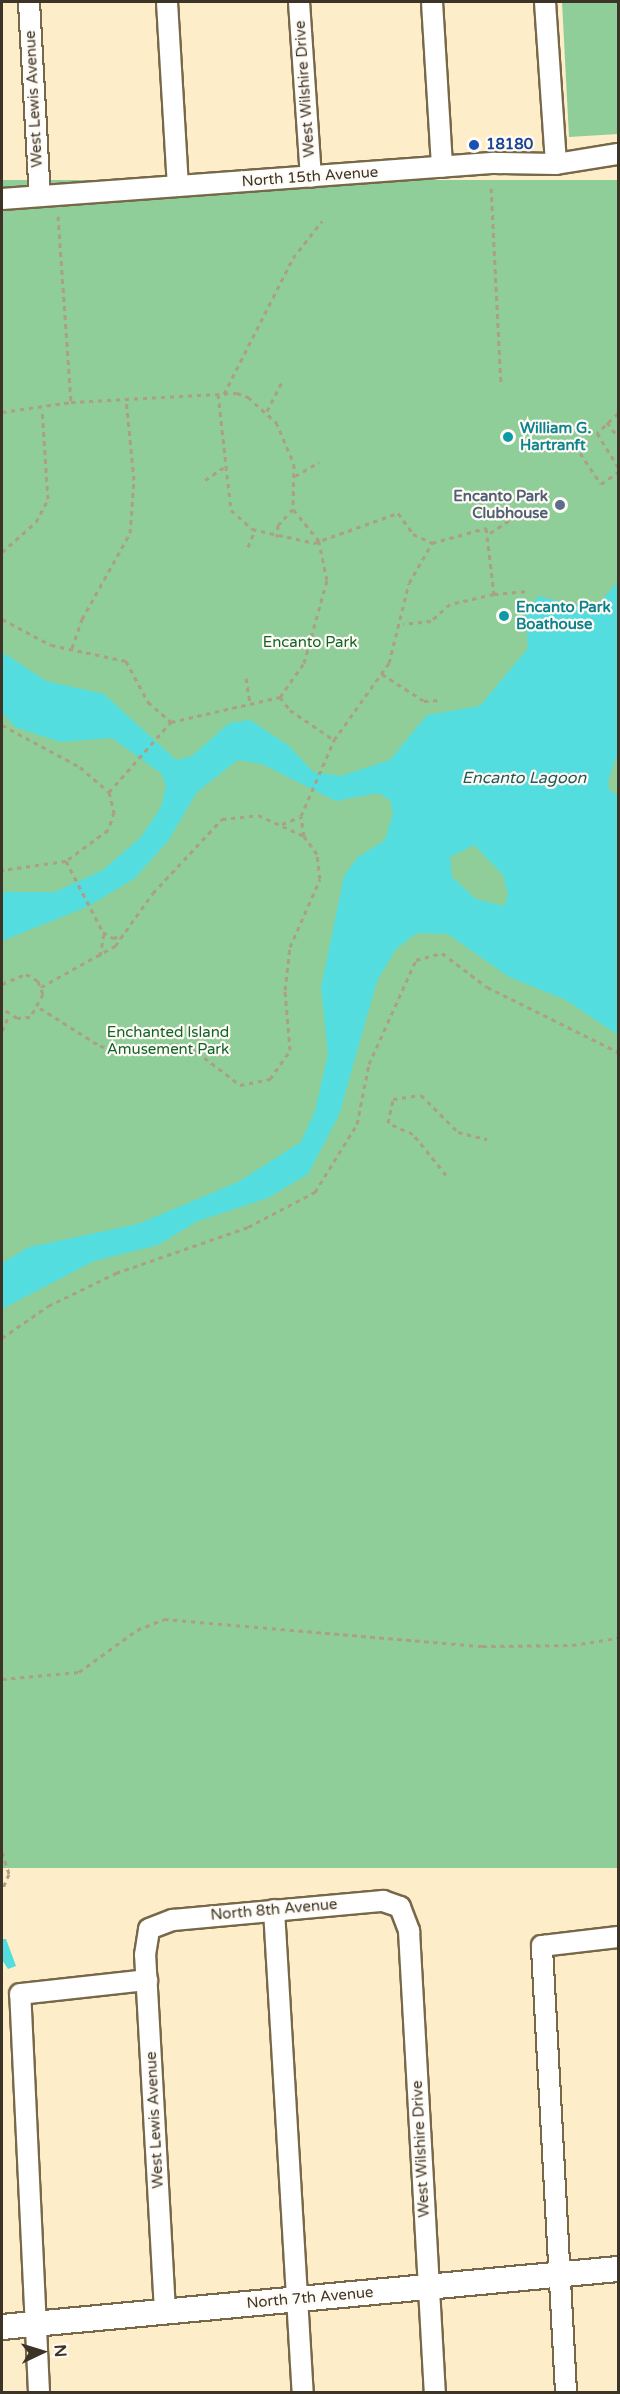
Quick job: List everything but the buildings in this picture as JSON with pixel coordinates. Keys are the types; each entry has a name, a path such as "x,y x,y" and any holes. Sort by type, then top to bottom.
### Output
{"main road":[{"name":"North 7th Avenue","path":"2,2327 618,2269"}],"street":[{"name":"West Lewis Avenue","path":"29,2 40,196"},
{"path":"167,2 178,186"},
{"name":"West Wilshire Drive","path":"300,2 311,177"},
{"path":"432,2 442,167"},
{"path":"544,2 556,164"},
{"name":"North 15th Avenue","path":"2,199 442,167 556,164 618,154"},
{"name":"North 8th Avenue","path":"148,1929 173,1920 274,1910 384,1901 400,1907"},
{"name":"West Wilshire Drive","path":"400,1907 409,1931 435,2392"},
{"path":"274,1910 303,2392"},
{"name":"West Lewis Avenue","path":"148,1929 147,1980 165,2311"},
{"path":"566,2392 542,1946 618,1937"},
{"path":"39,2392 20,1994 147,1980"}],"path":[{"path":"491,188 501,385"},
{"path":"58,216 71,402"},
{"path":"224,394 287,268 322,221"},
{"path":"267,411 282,381"},
{"path":"218,394 234,516 255,530 302,544 319,542 398,513 413,534 432,543 481,529 490,533"},
{"path":"2,412 42,409 71,402 126,398 218,394 248,397 267,411 286,442 295,476 293,509 278,525 277,537"},
{"path":"72,648 82,619 130,533 134,480 126,398"},
{"path":"2,552 36,522 48,499 42,409"},
{"path":"618,413 597,433 618,467"},
{"path":"607,422 617,436"},
{"path":"580,453 601,484 618,472"},
{"path":"295,476 319,462"},
{"path":"205,480 226,466"},
{"path":"2,619 51,645 126,661 148,702 171,722 192,721 250,702 280,697 304,663 325,589 327,565 319,542 293,509"},
{"path":"490,533 522,512"},
{"path":"249,547 255,530"},
{"path":"490,533 494,594"},
{"path":"277,823 290,824 301,816 324,768 334,740 382,674 403,624 409,583 432,543"},
{"path":"403,624 431,621 457,601 494,594 529,591"},
{"path":"382,674 424,701 439,700"},
{"path":"246,678 250,702"},
{"path":"280,697 290,710 334,740"},
{"path":"109,792 171,722"},
{"path":"2,725 80,767 109,792 111,825 66,861 2,870"},
{"path":"41,987 98,960 128,932 153,893 215,823 246,813 277,823 304,836"},
{"path":"40,1008 100,1046 127,1051 176,1044 197,1052 240,1084 270,1079 291,1050 285,1000 288,957 320,879 317,854 304,836 301,816"},
{"path":"66,861 103,932 98,960"},
{"path":"103,932 117,938 128,932"},
{"path":"2,1338 48,1306 116,1273 248,1227 315,1192 357,1124 369,1064 416,960 442,953 487,987 618,1052"},
{"path":"2,984 19,973 32,976 41,987 40,1008"},
{"path":"2,1008 9,1015 23,1019 40,1008"},
{"path":"2,1031 9,1015"},
{"path":"446,1175 413,1134 388,1123 393,1099 421,1095 458,1132 487,1139"},
{"path":"2,1679 79,1672 137,1630 164,1619 482,1646 618,1638"},
{"path":"2,1852 9,1874 2,1890"}],"green space":[{"path":"562,2 618,2 618,134 569,137"},
{"path":"2,180 618,180 618,1868 2,1868"}],"water":[{"name":"Encanto Lagoon","path":"618,581 618,752 608,781 609,790 618,796 618,1035 566,1000 509,977 448,934 417,933 396,949 377,981 339,1115 308,1174 268,1198 198,1221 158,1245 94,1261 2,1309 2,1263 29,1247 138,1224 238,1182 301,1142 315,1111 328,1054 321,987 344,876 357,858 385,840 393,813 390,800 378,793 336,801 262,764 238,760 197,792 168,841 135,878 89,906 2,941 2,892 55,892 103,870 141,837 161,807 166,786 161,773 112,738 60,742 15,727 2,712 2,652 46,681 104,694 176,760 192,756 229,723 250,720 289,746 313,772 341,776 390,760 427,715 480,706 528,648 525,610 539,596 583,608 599,604","holes":["474,845 503,875 508,895 504,906 476,899 452,877 450,857"]},
{"path":"2,1939 6,1939 16,1966 8,1969 2,1960"}],"place":[{"name":"18180","path":"474,145"},
{"name":"William G. Hartranft","path":"508,437"},
{"name":"Encanto Park Clubhouse","path":"560,505"},
{"name":"Encanto Park Boathouse","path":"504,616"}],"park label":[{"name":"Encanto Park","path":"310,643"},
{"name":"Enchanted Island Amusement Park","path":"168,1040"}]}
